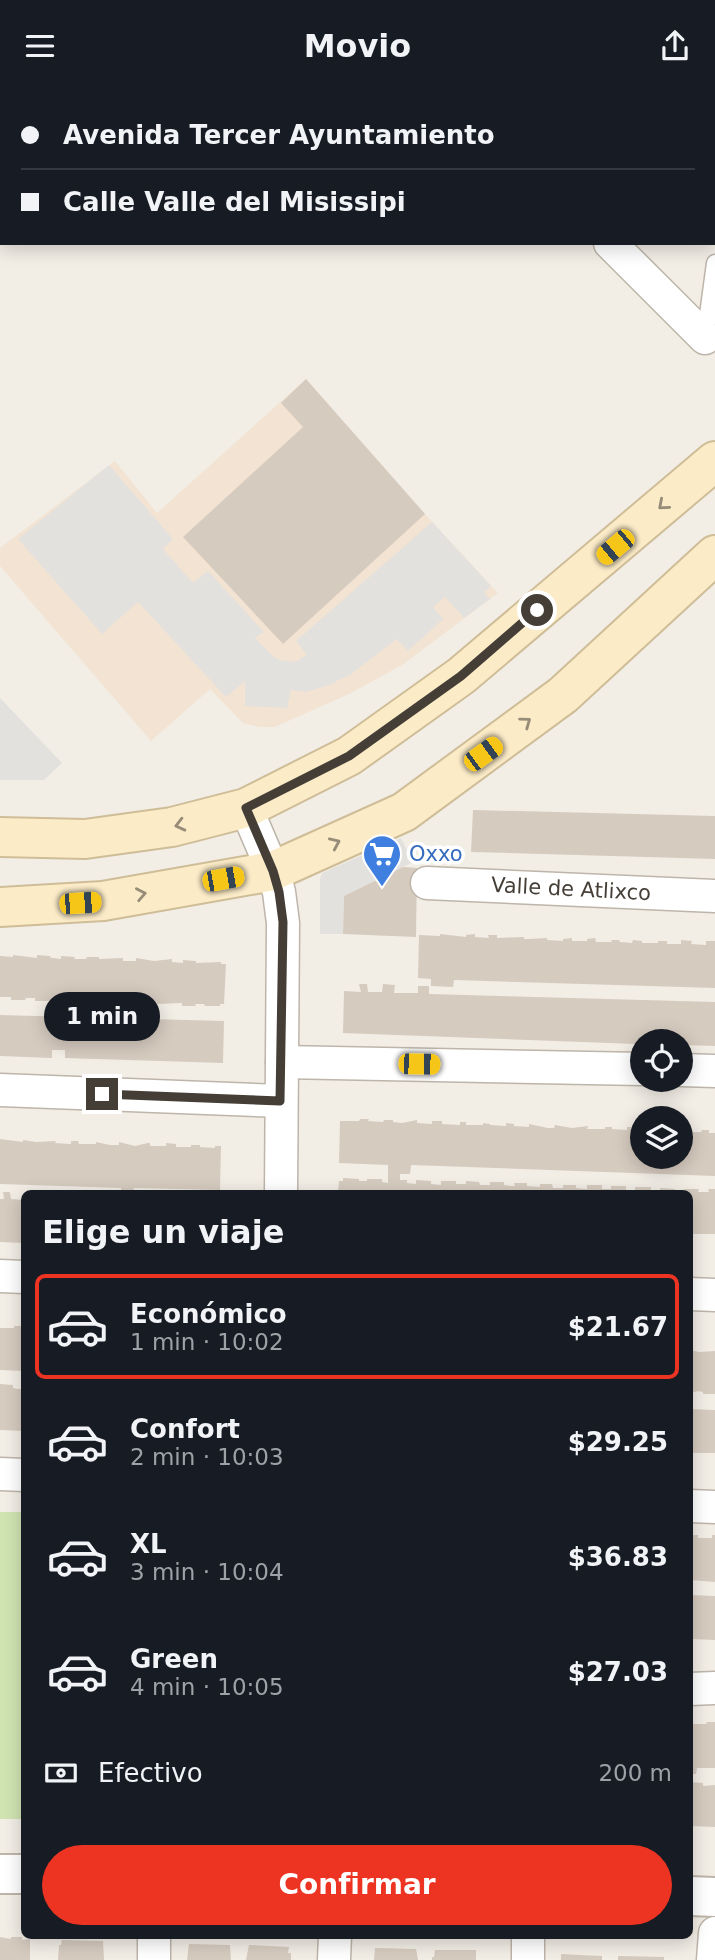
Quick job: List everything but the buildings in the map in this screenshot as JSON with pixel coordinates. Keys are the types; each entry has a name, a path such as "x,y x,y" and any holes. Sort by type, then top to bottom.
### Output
{"main road":[{"path":"0,837 85,839 172,827 246,808 349,756 461,676 715,461"},
{"path":"0,907 103,901 273,871 404,812 563,695 715,555"}],"street":[{"path":"612,245 710,344"},
{"path":"246,808 273,871 283,922 281,1190"},
{"name":"Valle de Atlixco","path":"427,883 715,896"},
{"path":"282,1062 630,1069"},
{"path":"693,1070 715,1071"},
{"path":"0,1090 280,1101"},
{"path":"0,1276 21,1277"},
{"path":"693,1294 715,1295"},
{"path":"0,1474 21,1475"},
{"path":"693,1506 715,1507"},
{"path":"693,1689 715,1688"},
{"path":"0,1874 21,1874"},
{"path":"693,1896 715,1897"},
{"path":"713,1960 715,1933"},
{"path":"154,1939 154,1960"},
{"path":"334,1960 335,1939"},
{"path":"528,1939 528,1960"}],"lane":[{"path":"710,344 715,263"}],"shaded area":[{"path":"306,379 498,593 402,665 351,693 275,727 243,723 210,689 151,741 0,566 0,548 115,461 157,513"},
{"path":"109,465 173,539 163,549 193,583 208,571 264,632 255,638 280,660 295,662 307,655 296,641 432,522 491,586 484,592 490,599 464,618 445,597 433,607 443,619 408,651 397,639 351,674 329,685 306,692 291,690 287,708 245,706 245,681 226,697 138,602 102,634 18,539"},
{"path":"0,698 62,763 44,780 0,780"},
{"path":"401,838 413,862 344,896 343,934 320,934 322,873"}],"green space":[{"path":"0,1512 21,1512 21,1819 0,1819"}],"place":[{"name":"Oxxo","path":"382,888"}],"route":[{"path":"102,1094 280,1101 283,922 273,871 246,808 349,756 461,676 537,610"}]}
